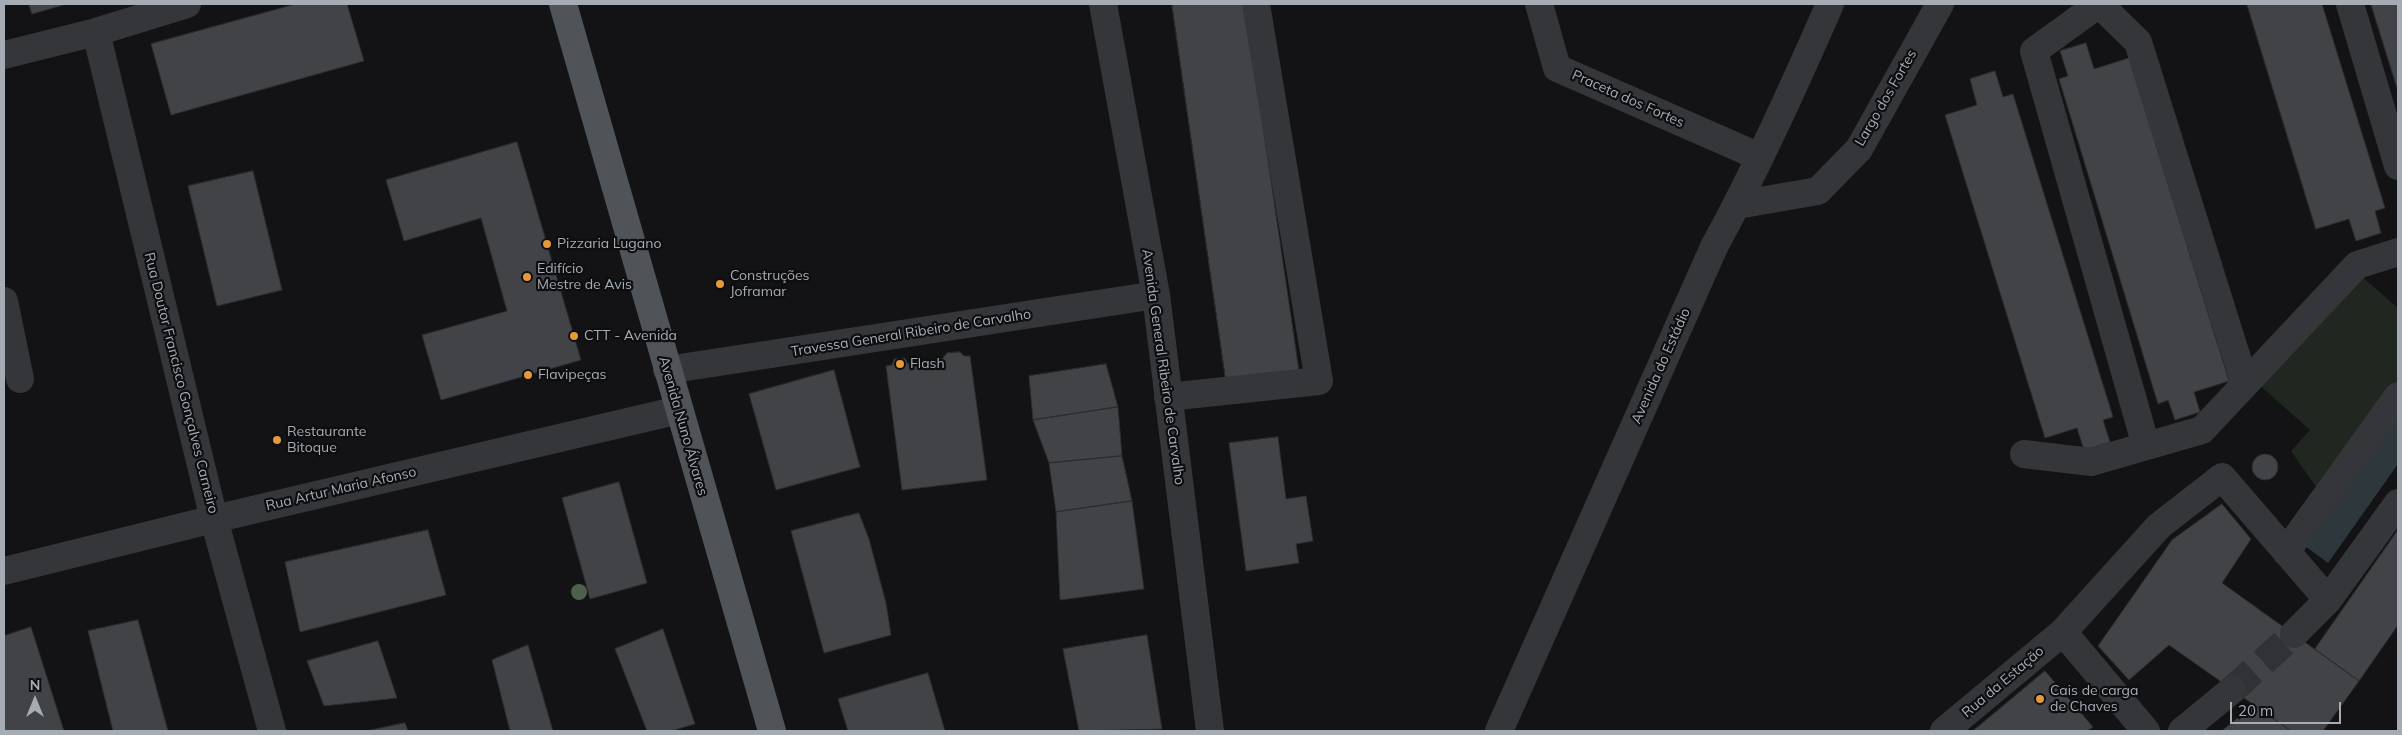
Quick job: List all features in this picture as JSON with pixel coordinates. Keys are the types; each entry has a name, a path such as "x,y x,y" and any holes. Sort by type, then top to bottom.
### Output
{"main road":[{"name":"Avenida Nuno Álvares","path":"563,4 678,410 772,731"}],"street":[{"path":"4,55 96,32 187,4"},
{"name":"Avenida General Ribeiro de Carvalho","path":"1103,4 1156,295 1210,731"},
{"path":"1168,397 1318,381 1256,4"},
{"name":"Praceta dos Fortes","path":"1538,4 1557,68 1760,157"},
{"name":"Avenida do Estádio","path":"1499,731 1714,247 1760,157 1830,4"},
{"name":"Largo dos Fortes","path":"1737,205 1818,191 1859,149 1940,4"},
{"path":"2146,446 2034,51 2099,4 2138,42 2244,384"},
{"path":"2350,4 2398,166"},
{"name":"Rua Doutor Francisco Gonçalves Carneiro","path":"96,32 214,519 272,731"},
{"path":"2024,454 2091,462 2202,430 2357,265 2398,252"},
{"name":"Travessa General Ribeiro de Carvalho","path":"667,370 1156,295"},
{"path":"4,301 20,379"},
{"path":"2328,600 2286,552 2398,396"},
{"name":"Rua Artur Maria Afonso","path":"4,571 214,519 678,410"},
{"name":"Rua da Estação","path":"1944,731 2063,632 2159,526 2222,477 2286,552"},
{"path":"2294,634 2328,600 2398,503"},
{"path":"2063,632 2146,731"},
{"path":"2182,731 2232,690"}],"shaded area":[{"path":"2358,273 2398,308 2398,387 2321,494 2291,451 2310,430 2258,384"},
{"path":"2398,416 2398,464 2328,563 2305,546"}],"building":[{"path":"29,4 67,4 32,14"},
{"path":"296,4 347,4 364,61 171,115 151,44"},
{"path":"1172,4 1245,4 1299,371 1226,381"},
{"path":"2247,4 2322,4 2385,208 2375,211 2381,233 2356,241 2349,219 2316,229"},
{"path":"2371,4 2398,4 2398,91"},
{"path":"2086,43 2094,69 2129,58 2229,381 2194,392 2200,412 2175,420 2168,400 2158,404 2059,79 2068,76 2060,51"},
{"path":"1995,71 2003,97 2013,94 2113,417 2103,420 2110,442 2084,450 2077,428 2045,438 1945,115 1977,105 1970,79"},
{"name":"Edifício Mestre de Avis","path":"517,142 581,360 441,400 422,335 507,311 481,218 404,241 386,180"},
{"path":"253,171 282,290 217,306 188,186"},
{"path":"960,352 964,356 970,356 987,480 902,490 886,366 892,365 894,359 905,358 908,364 942,359 947,353"},
{"path":"1106,364 1118,407 1033,420 1029,376"},
{"path":"834,370 860,467 776,490 749,394"},
{"path":"1118,407 1122,456 1049,463 1033,420"},
{"path":"1278,437 1286,499 1306,496 1313,541 1296,544 1299,563 1246,571 1229,443"},
{"path":"2265,454 2274,458 2278,467 2274,476 2265,480 2256,476 2252,467 2256,458"},
{"path":"1122,456 1132,501 1056,512 1049,463"},
{"path":"619,482 647,583 590,599 562,498"},
{"path":"1132,501 1144,589 1060,600 1056,512"},
{"path":"2222,504 2251,539 2222,583 2359,681 2323,731 2291,731 2169,645 2129,680 2098,646 2172,540"},
{"path":"859,513 869,539 886,603 891,635 824,653 791,531"},
{"path":"428,530 446,595 300,632 285,562"},
{"path":"2398,530 2398,625 2359,681 2315,649"},
{"path":"138,620 168,731 113,731 88,631"},
{"path":"31,627 64,731 4,731 4,636"},
{"path":"663,629 695,724 671,731 647,731 615,649"},
{"path":"1147,635 1162,729 1079,731 1063,649"},
{"path":"378,641 397,698 324,706 307,661"},
{"path":"528,645 553,731 510,731 492,660"},
{"name":"Cais de carga de Chaves","path":"2045,671 2093,727 2087,731 1973,731"},
{"path":"928,673 945,731 848,731 838,699"},
{"path":"2254,705 2291,731 2222,731"},
{"path":"405,723 408,731 366,731"}],"tunnel":[{"path":"2232,690 2294,634"}],"place":[{"name":"Pizzaria Lugano","path":"547,244"},
{"name":"Edifício Mestre de Avis","path":"527,277"},
{"name":"Construções Joframar","path":"720,284"},
{"name":"CTT - Avenida","path":"574,336"},
{"name":"Flash","path":"900,364"},
{"name":"Flavipeças","path":"528,375"},
{"name":"Restaurante Bitoque","path":"277,440"},
{"name":"Cais de carga de Chaves","path":"2040,699"}]}
